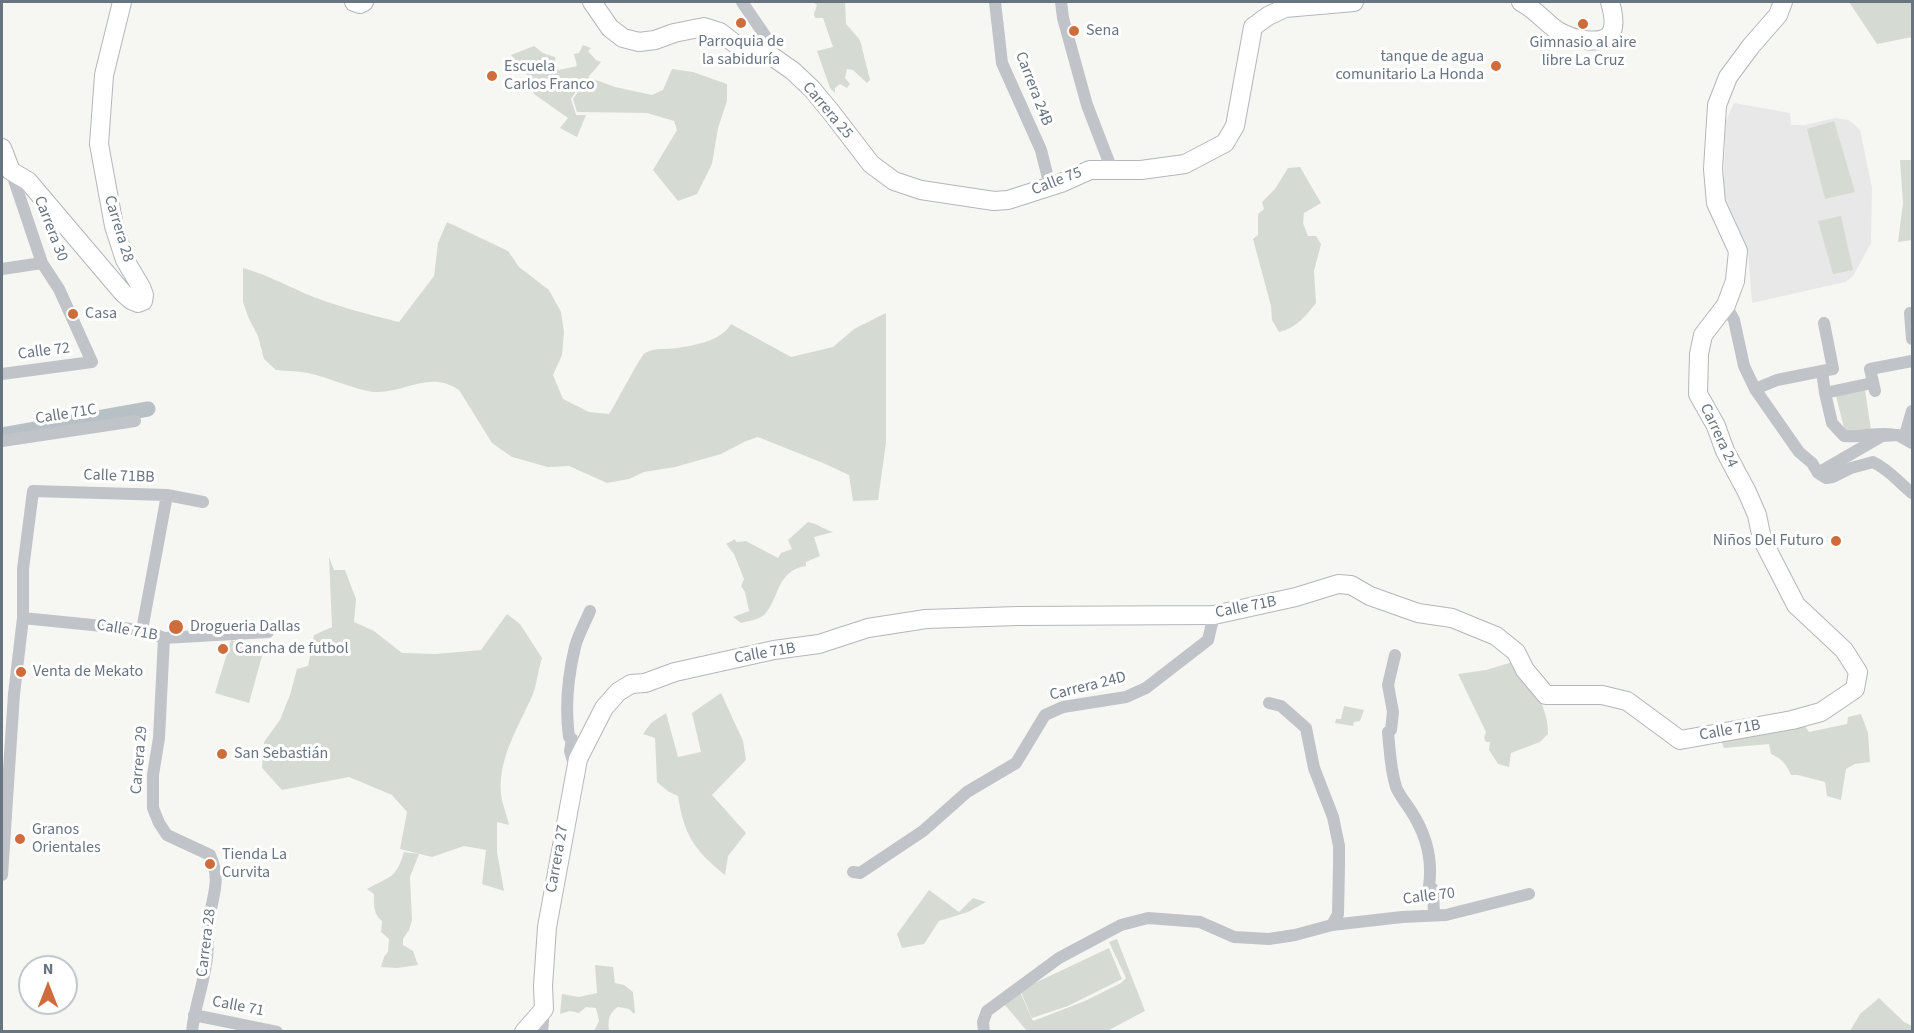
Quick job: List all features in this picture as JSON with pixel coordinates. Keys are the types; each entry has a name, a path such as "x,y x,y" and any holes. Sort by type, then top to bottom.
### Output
{"street":[{"name":"Carrera 28","path":"6,171 28,181 123,292 131,300 138,303 143,301 144,295 141,287 125,260 114,226 99,144 104,75 122,2"},
{"path":"354,2 360,4 364,2"},
{"path":"592,2 610,28 623,38 639,42 655,40 674,33 704,27 720,32 746,49 773,57"},
{"name":"Carrera 25","path":"742,2 768,40 773,57 793,71 812,89 871,164"},
{"name":"Carrera 24B","path":"996,2 1002,63 1041,150 1050,186"},
{"path":"1061,2 1063,18 1087,105 1112,170"},
{"name":"Calle 75","path":"871,164 894,181 921,190 994,201 1008,200 1090,170 1141,170 1185,164 1225,143 1235,126 1252,27 1285,8 1354,2"},
{"path":"1521,2 1559,31 1575,39 1598,42 1609,36 1614,28 1610,2"},
{"name":"Carrera 24","path":"1783,2 1778,15 1750,46 1728,77 1717,105 1713,169 1716,203 1738,251 1735,281 1726,305 1703,335 1699,354 1698,394 1747,492 1757,515 1762,539 1796,604 1844,650 1858,672 1855,689 1821,712 1792,720"},
{"path":"2,148 6,171"},
{"name":"Carrera 30","path":"6,171 42,263 59,289 92,362"},
{"path":"2,269 42,263"},
{"path":"1726,305 1734,320 1744,366 1755,389 1793,444 1812,463 1818,473 1826,478 1833,477 1851,468 1873,462 1889,470 1912,493"},
{"path":"1910,313 1912,339"},
{"path":"1755,389 1777,380 1833,369 1824,323"},
{"path":"1825,393 1873,387 1870,369 1912,361"},
{"name":"Calle 72","path":"2,374 92,362"},
{"path":"1822,371 1832,423 1844,436 1885,433 1904,438"},
{"path":"1904,438 1912,411"},
{"name":"Calle 71C","path":"2,441 135,421"},
{"path":"1818,473 1882,436 1904,438"},
{"name":"Calle 71BB","path":"23,618 23,569 33,491 167,495 203,502"},
{"path":"142,630 167,495"},
{"name":"Calle 71B","path":"618,692 631,684 645,683 695,668 774,650 819,644 868,628 926,618 1214,615 1296,597 1338,584 1351,585 1370,596 1418,613 1452,618 1496,636 1516,652 1525,670 1546,695 1602,695 1627,701 1680,740 1792,720"},
{"path":"575,769 570,751 572,739 569,737 567,722 569,687 576,645 590,611"},
{"name":"Carrera 24D","path":"853,872 860,873 896,850 923,831 967,792 1016,763 1045,715 1063,707 1126,697 1146,688 1208,640 1214,615"},
{"path":"2,875 3,820 23,618"},
{"name":"Calle 71B","path":"23,618 142,630 164,638 268,632"},
{"name":"Carrera 29","path":"164,638 159,738 153,775 153,808 159,824 167,835 210,855"},
{"path":"1395,655 1388,686 1393,712 1391,730 1388,732 1390,767 1397,790 1426,838 1431,870 1429,886 1433,889 1434,915"},
{"name":"Carrera 27","path":"544,1009 543,986 547,927 575,769 604,708 618,692"},
{"path":"1269,703 1281,706 1306,728 1314,768 1333,817 1339,846 1339,866 1338,914 1332,925"},
{"name":"Carrera 28","path":"192,1032 207,963 208,924 217,881 216,869 210,855"},
{"name":"Calle 70","path":"984,1032 983,1022 987,1011 1059,958 1121,925 1148,918 1200,922 1234,937 1269,939 1289,937 1332,925 1446,915 1529,894"},
{"path":"524,1032 544,1009"},
{"path":"542,1032 544,1009"},
{"name":"Calle 71","path":"194,1015 277,1032"}],"shaded area":[{"path":"813,2 845,2 846,24 860,40 870,80 867,83 853,70 847,69 845,78 850,84 847,88 840,84 835,88 835,93 830,88 817,51 833,47 823,18 815,18 817,5"},
{"path":"1849,2 1912,2 1912,37 1877,44"},
{"path":"583,45 591,48 588,51 601,62 571,99 576,115 586,115 577,137 560,128 568,118 534,94 526,73 511,55 534,46 543,53 555,57 556,69 559,70 577,66 574,54 579,53"},
{"path":"672,69 693,72 727,84 727,101 718,128 712,164 697,194 678,201 653,170 677,130 674,121 647,113 577,112 573,99 588,77 615,87 652,95 663,90"},
{"path":"1734,103 1790,113 1791,125 1805,125 1835,118 1849,120 1860,130 1872,188 1871,243 1853,276 1845,282 1752,303 1748,250 1723,193 1726,121"},
{"path":"1834,121 1855,192 1825,199 1807,129"},
{"path":"1900,160 1912,160 1912,240 1898,242 1903,203"},
{"path":"1300,167 1321,203 1304,213 1303,223 1308,236 1316,236 1321,244 1314,271 1316,303 1295,325 1279,332 1272,320 1271,306 1253,239 1258,235 1258,214 1264,209 1262,202 1275,189 1288,168"},
{"path":"1841,216 1853,270 1833,274 1818,221"},
{"path":"447,222 508,251 519,267 549,290 561,312 564,332 562,355 553,375 563,399 589,412 609,414 638,362 649,351 700,344 715,338 727,330 731,324 791,357 833,347 854,329 886,313 886,443 878,500 853,501 849,475 758,437 721,454 607,483 569,466 548,467 512,457 492,443 459,390 448,385 429,382 390,391 372,392 308,373 276,370 264,359 258,336 243,302 243,268 327,302 399,322 434,276 438,243"},
{"path":"1865,390 1871,430 1845,432 1836,396"},
{"path":"808,522 833,532 814,537 820,556 806,562 806,566 789,573 764,615 741,623 733,617 749,611 745,592 741,586 744,579 734,554 726,544 735,539 736,542 746,541 778,558 781,553 792,549 788,540"},
{"path":"329,557 334,570 345,570 356,599 354,622 374,631 402,653 436,654 481,650 507,614 520,624 542,658 533,694 511,742 503,767 501,794 509,825 497,822 497,852 504,891 482,884 486,850 464,846 432,857 400,849 407,812 392,795 349,777 282,790 262,768 264,742 280,720 297,669 308,666 314,635 332,627"},
{"path":"231,640 264,649 249,703 215,693"},
{"path":"1516,661 1542,705 1548,734 1540,742 1511,753 1509,767 1498,764 1489,750 1490,742 1486,742 1484,738 1486,732 1458,674 1486,670"},
{"path":"721,693 743,741 746,760 712,795 746,833 728,856 725,875 705,858 692,841 680,810 678,796 657,782 655,738 643,734 651,723 666,713 678,757 701,752 692,713"},
{"path":"1344,706 1364,710 1360,721 1354,722 1353,726 1335,723 1336,719 1341,719"},
{"path":"1805,708 1804,725 1809,732 1847,724 1848,717 1861,714 1868,733 1870,762 1855,764 1846,769 1841,800 1827,796 1825,782 1791,775 1783,762 1771,754 1769,744 1724,748 1716,728 1771,723 1772,714"},
{"path":"404,852 419,854 410,877 412,920 403,939 403,945 413,951 418,965 397,968 381,967 388,952 389,939 381,932 382,921 374,906 374,894 367,889 395,873"},
{"path":"929,890 959,912 973,898 986,902 968,912 939,921 924,944 902,948 897,934"},
{"path":"1117,939 1145,1011 1107,1031 1027,1031 1004,1004 1020,992 1033,1021 1085,1001 1121,983 1126,978 1109,942"},
{"path":"1109,948 1122,979 1068,1006 1032,1018 1020,990"},
{"path":"595,965 613,967 615,983 624,985 633,992 634,1014 629,1009 618,1007 609,1018 609,1031 594,1031 599,1021 596,1008 586,1007 579,1013 570,1011 560,1014 562,994 579,997 597,993"},
{"path":"1879,998 1904,1022 1912,1026 1912,1031 1850,1031 1860,1014"}],"waterway":[{"path":"2,435 148,409"}],"place":[{"name":"Parroquia de la sabiduría","path":"741,23"},
{"name":"Gimnasio al aire libre La Cruz","path":"1583,24"},
{"name":"Sena","path":"1074,31"},
{"name":"tanque de agua comunitario La Honda","path":"1496,66"},
{"name":"Escuela Carlos Franco","path":"492,76"},
{"name":"Casa","path":"73,314"},
{"name":"Niños Del Futuro","path":"1836,541"},
{"name":"Drogueria Dallas","path":"176,627"},
{"name":"Cancha de futbol","path":"223,649"},
{"name":"Venta de Mekato","path":"21,672"},
{"name":"San Sebastián","path":"222,754"},
{"name":"Granos Orientales","path":"20,839"},
{"name":"Tienda La Curvita","path":"210,864"}]}
